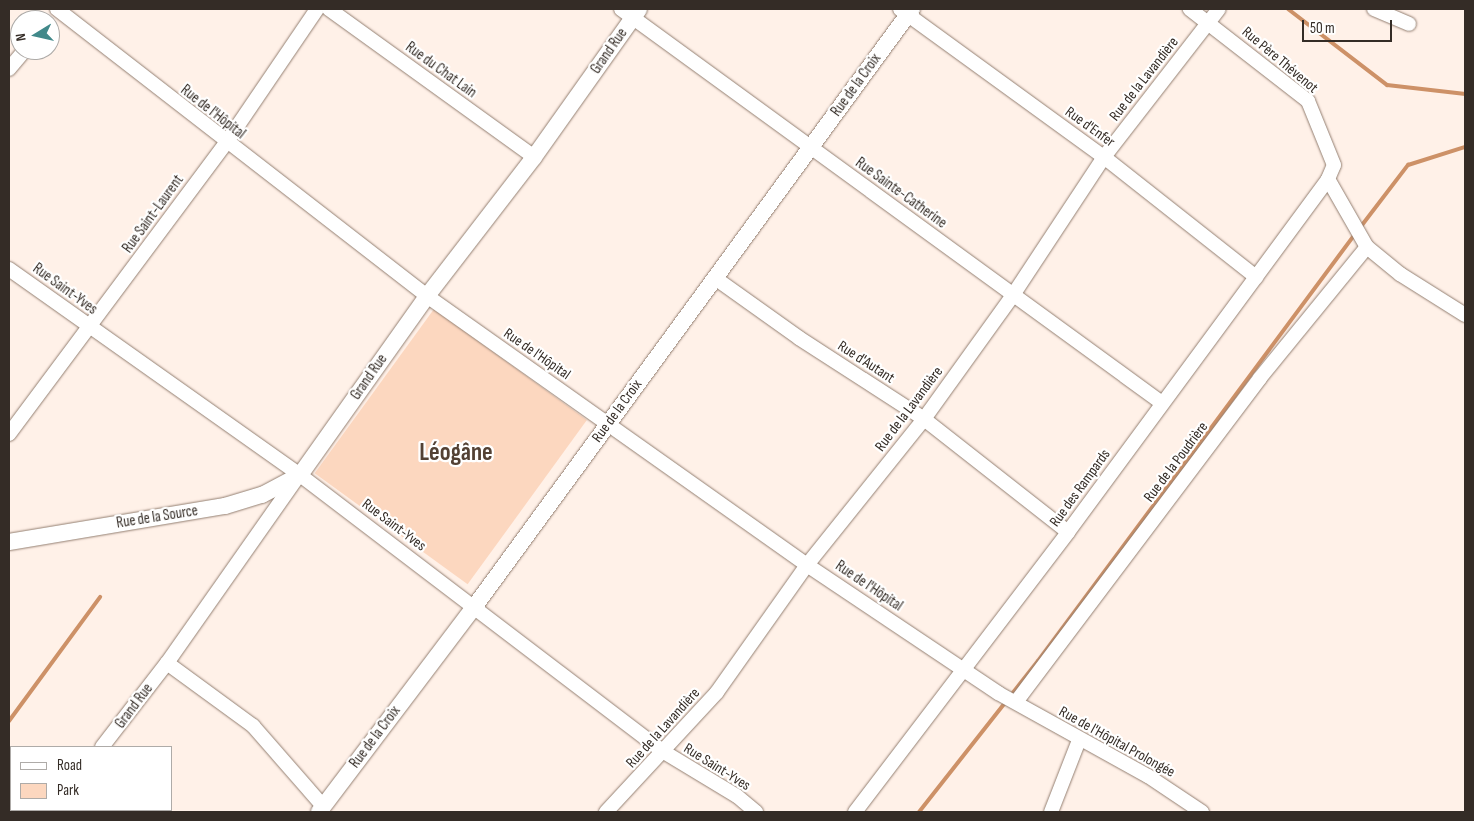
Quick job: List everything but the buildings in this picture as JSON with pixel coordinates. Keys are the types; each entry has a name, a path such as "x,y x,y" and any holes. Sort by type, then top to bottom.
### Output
{"street":[{"name":"Rue Saint-Laurent","path":"9,434 226,143 317,9"},
{"name":"Rue du Chat Lain","path":"329,9 534,157"},
{"name":"Rue Père Thévenot","path":"1190,9 1308,101 1334,165 1328,179"},
{"name":"Rue de la Lavandière","path":"606,812 664,752 717,692 807,564 924,419 1013,295 1104,157 1219,9"},
{"path":"1374,9 1409,24"},
{"name":"Rue de la Croix","path":"321,809 475,606 715,278 907,11"},
{"name":"Rue d'Enfer","path":"907,11 1104,157 1256,276"},
{"name":"Grand Rue","path":"103,746 167,663 427,296 534,157 631,12"},
{"name":"Rue Sainte-Catherine","path":"631,12 810,147 1162,403"},
{"name":"Rue de l'Hôpital","path":"60,15 427,296 807,564 998,693 1016,702"},
{"path":"1328,179 1367,247 1400,274 1465,315"},
{"name":"Rue des Rampards","path":"855,812 965,670 1328,179"},
{"name":"Rue de la Poudrière","path":"1016,702 1260,378 1367,247"},
{"name":"Rue Saint-Yves","path":"9,269 300,475 475,606 664,752 737,796 756,812"},
{"name":"Rue d'Autant","path":"715,278 799,338 924,419 1068,532"},
{"name":"Rue de la Source","path":"9,542 244,502 300,475"},
{"path":"167,663 253,726 321,809"},
{"name":"Rue de l'Hôpital Prolongée","path":"1016,702 1079,740 1148,776 1202,812"},
{"path":"1051,812 1079,740"}],"green space":[{"path":"434,309 587,420 468,584 315,473"}],"waterway":[{"path":"1288,9 1387,85 1465,94"},
{"path":"1359,229 1408,165 1465,147"},
{"path":"919,812 1038,661 1355,234"},
{"path":"9,721 100,597"}],"district":[{"name":"Léogâne","path":"456,453"}]}
